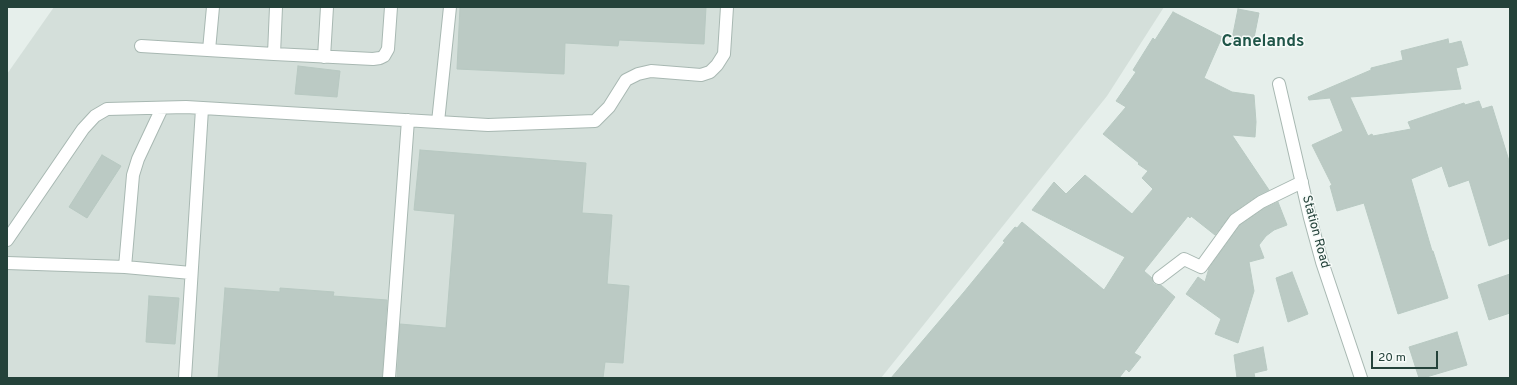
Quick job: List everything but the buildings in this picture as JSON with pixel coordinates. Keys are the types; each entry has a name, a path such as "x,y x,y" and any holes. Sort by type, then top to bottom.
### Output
{"street":[{"path":"208,50 213,7"},
{"path":"274,54 276,7"},
{"path":"324,57 327,7"},
{"path":"141,46 373,59 384,56 388,49 391,7"},
{"path":"438,122 450,7"},
{"path":"7,240 83,129 95,116 107,109 202,109 488,124 595,121 609,106 626,80 638,74 652,71 702,75 710,72 717,65 724,54 727,7"},
{"name":"Station Road","path":"1279,84 1310,218 1322,262 1361,378"},
{"path":"125,267 133,175 138,159 162,108"},
{"path":"184,378 202,109"},
{"path":"389,378 408,120"},
{"path":"1159,278 1184,259 1201,267 1235,220 1261,202 1302,182"},
{"path":"7,263 125,267 191,273"}],"shaded area":[{"path":"54,7 1164,7 1107,96 881,378 7,378 7,74"}],"district":[{"name":"Canelands","path":"1263,43"}]}
